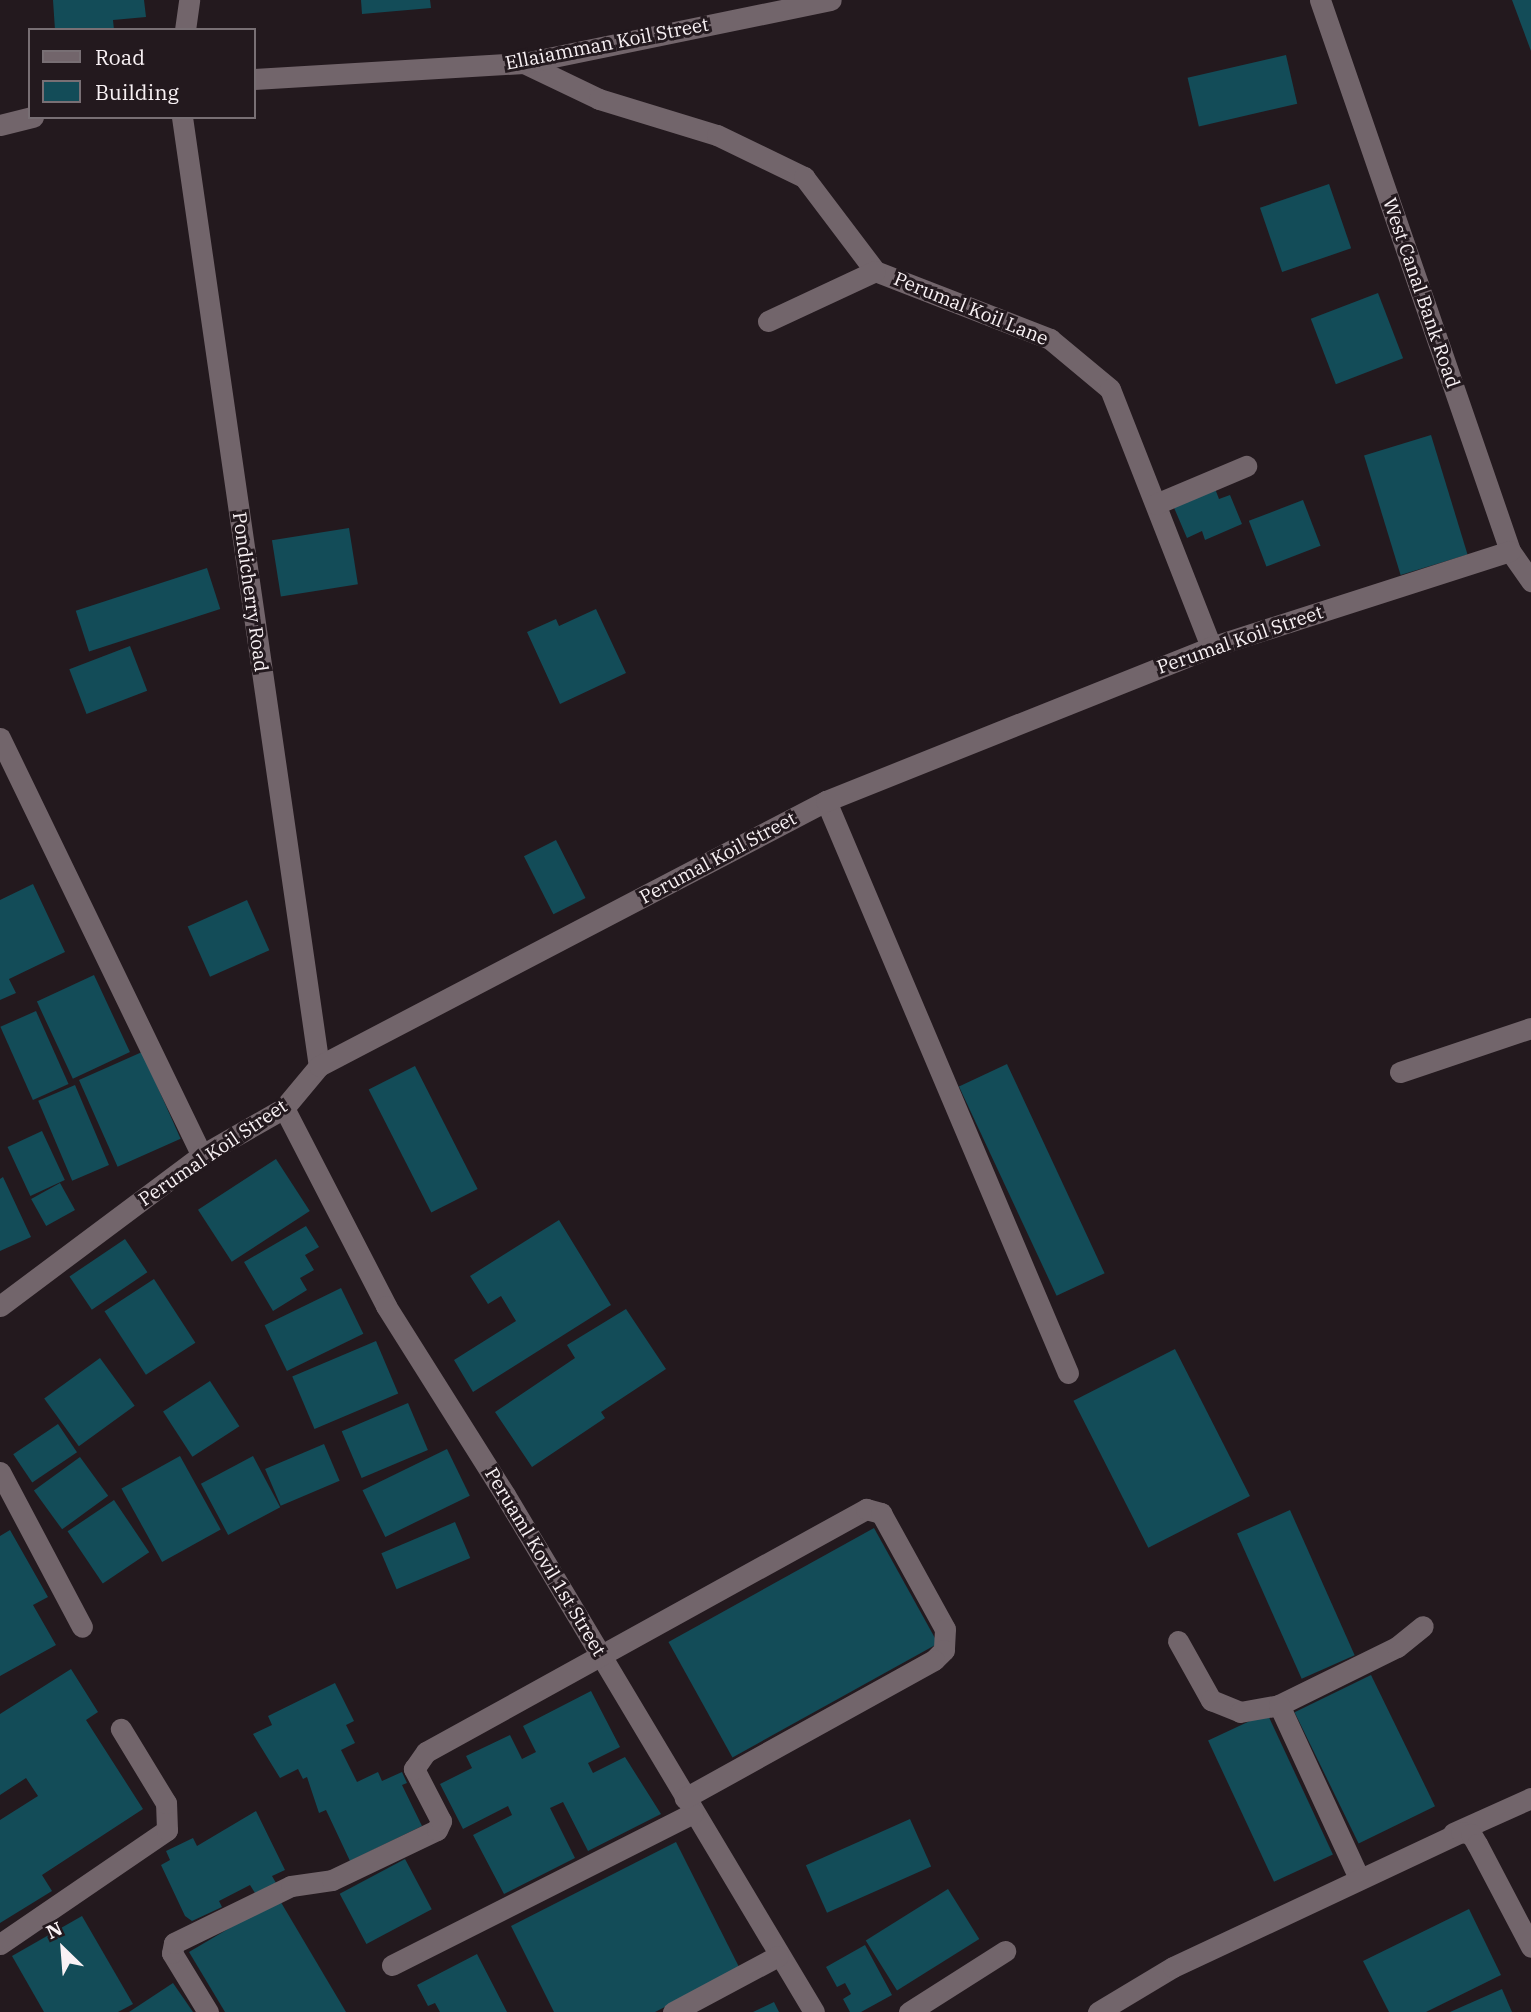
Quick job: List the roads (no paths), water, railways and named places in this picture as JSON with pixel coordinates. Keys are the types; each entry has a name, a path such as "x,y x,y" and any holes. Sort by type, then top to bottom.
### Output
{"street":[{"path":"185,28 189,0"},
{"name":"Ellaiamman Koil Street","path":"256,79 524,63 831,0"},
{"name":"West Canal Bank Road","path":"1320,0 1510,551 1531,581"},
{"name":"Perumal Koil Lane","path":"524,63 599,99 717,135 804,177 875,271 1050,339 1110,389 1211,647"},
{"path":"0,125 28,118"},
{"name":"Pondicherry Road","path":"182,119 319,1066"},
{"path":"768,321 875,271"},
{"path":"1156,504 1246,466"},
{"name":"Perumal Koil Street","path":"0,1306 202,1155 284,1108 319,1066 826,801 1211,647 1510,551"},
{"path":"0,738 202,1155"},
{"path":"826,801 1068,1373"},
{"path":"1400,1072 1531,1028"},
{"name":"Peruaml Kovil 1st Street","path":"284,1108 386,1306 603,1656 689,1806 814,2012"},
{"path":"0,1472 82,1627"},
{"path":"208,2012 172,1953 174,1943 291,1886 332,1880 437,1830 441,1821 414,1769 419,1759 603,1656 711,1591 866,1509 881,1513 945,1629 944,1650 934,1660 689,1806 392,1965"},
{"path":"1178,1641 1211,1700 1240,1712 1279,1705 1397,1647 1423,1626"},
{"path":"1279,1705 1359,1878"},
{"path":"0,1944 167,1830 166,1803 121,1729"},
{"path":"1098,2012 1174,1967 1531,1798"},
{"path":"1448,1835 1471,1834 1531,1947"},
{"path":"909,2012 1005,1951"},
{"path":"673,2012 778,1956"}]}
